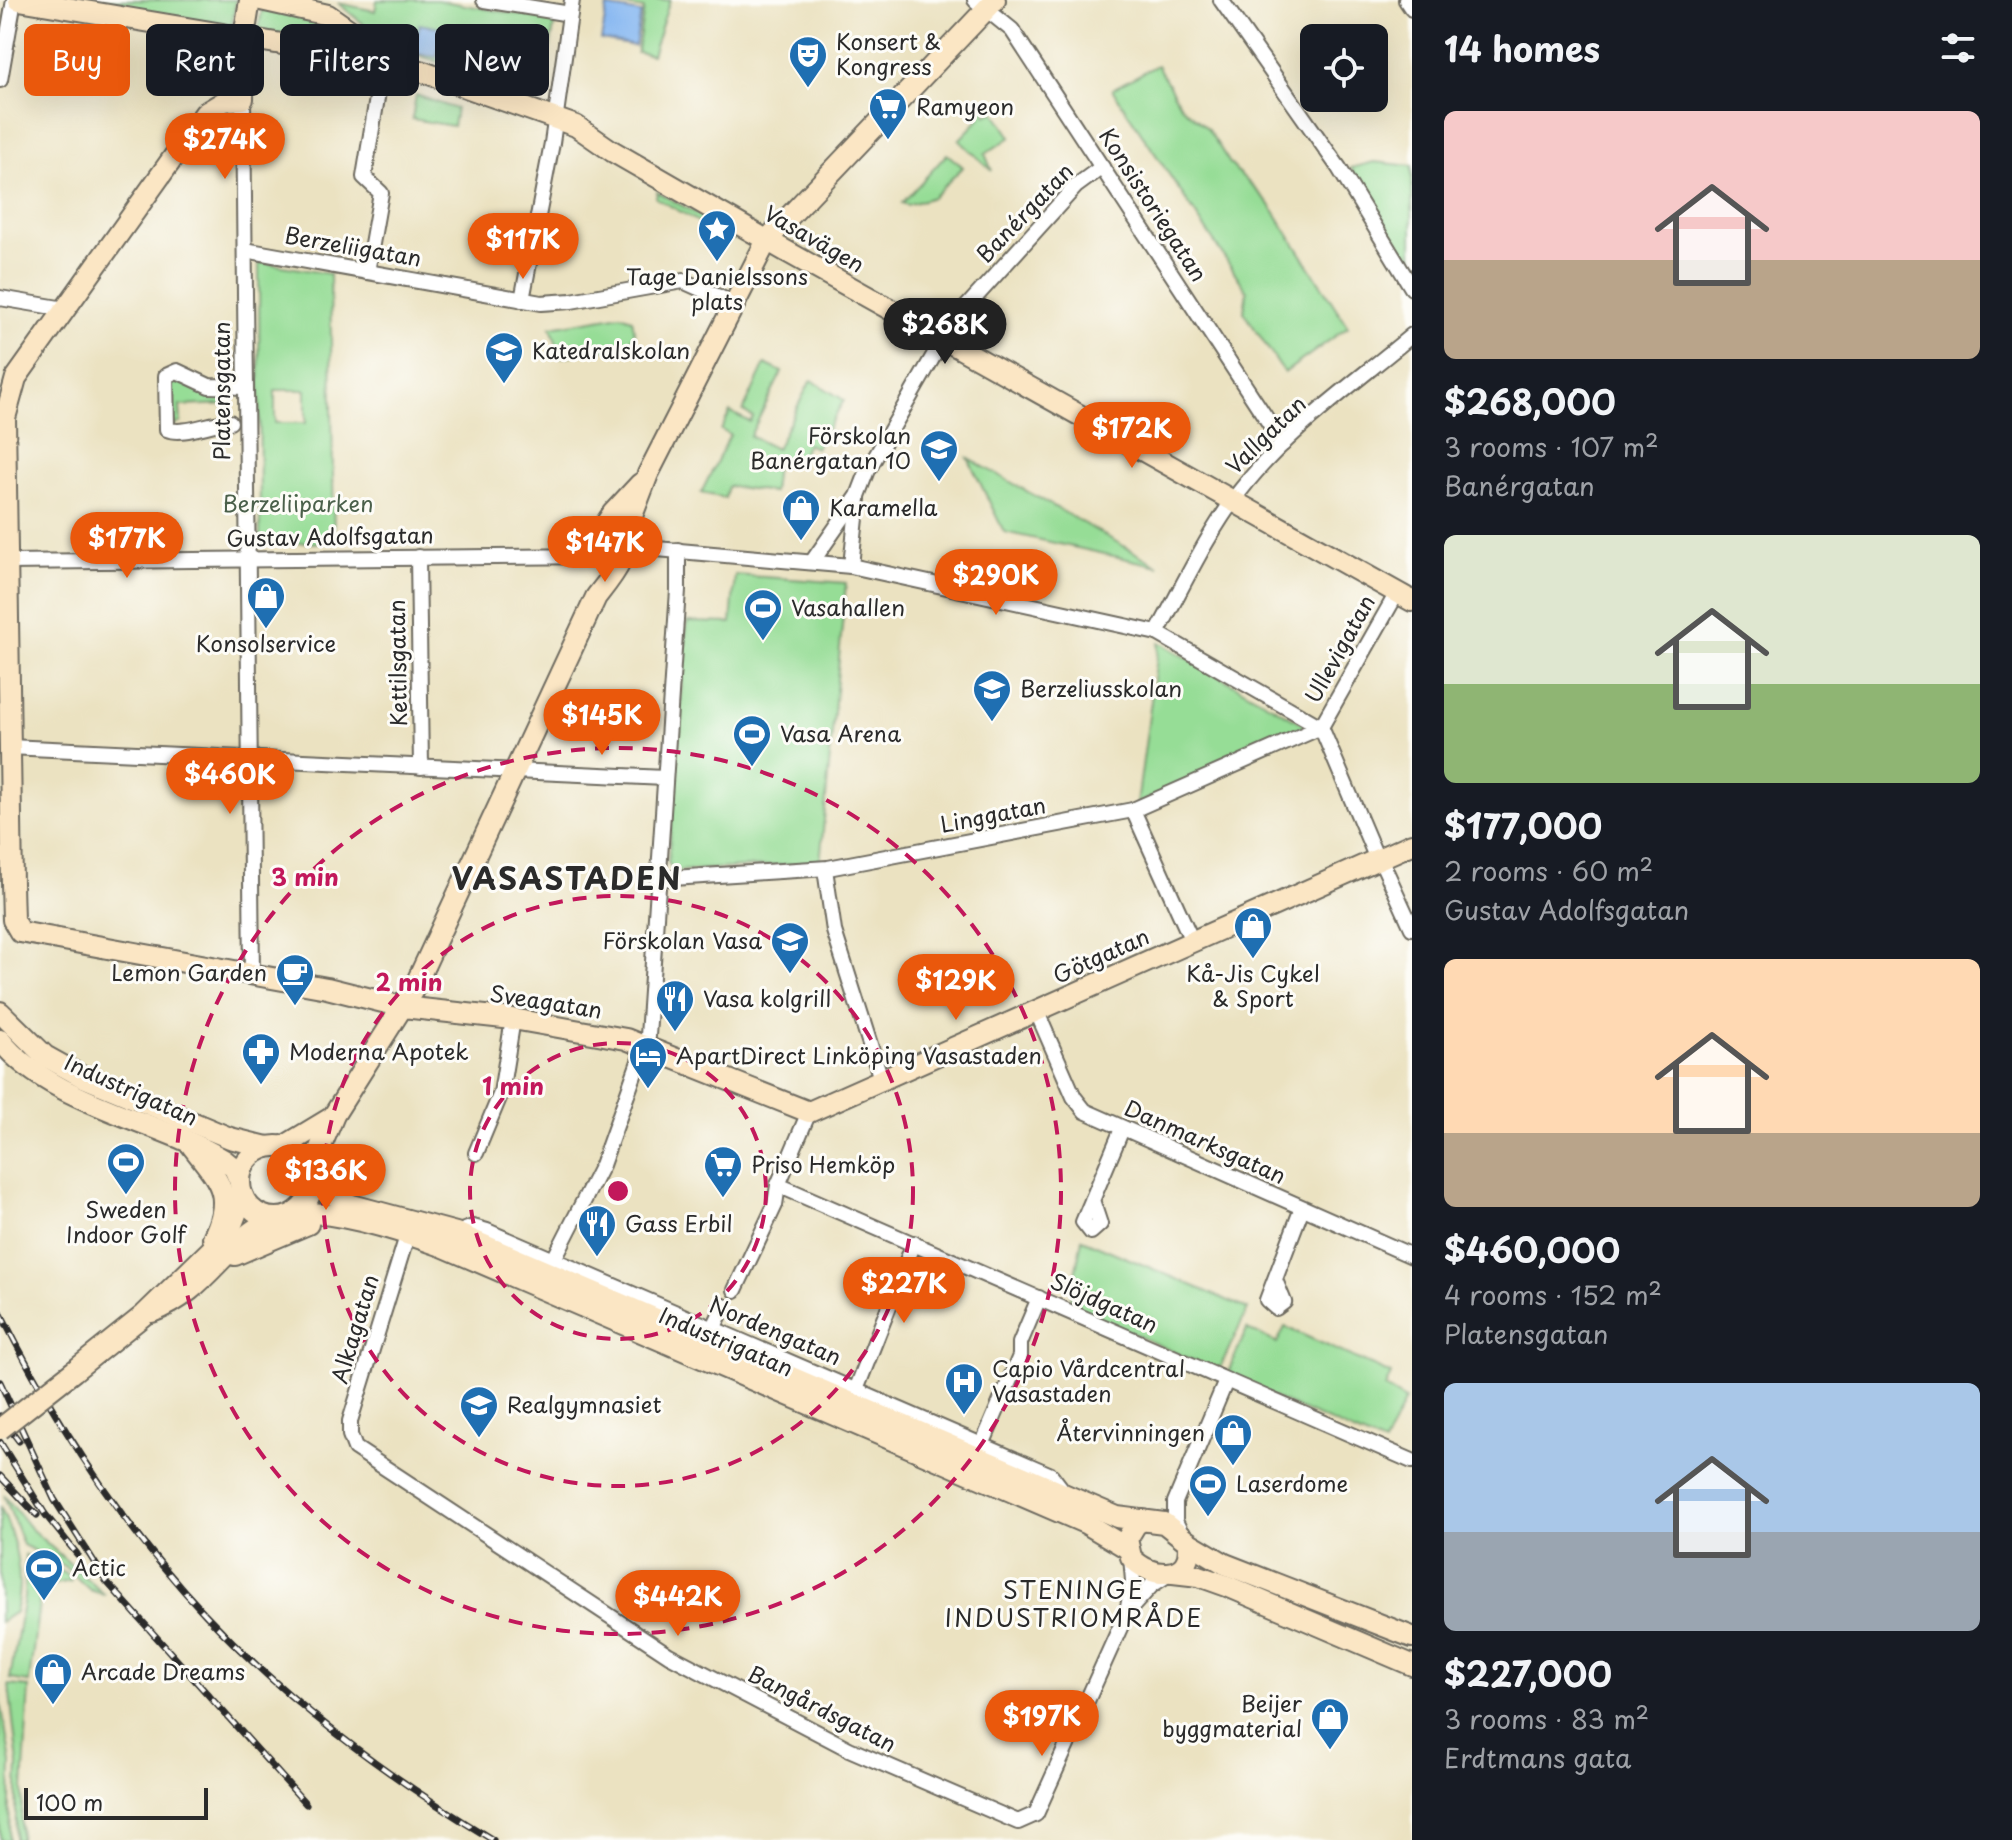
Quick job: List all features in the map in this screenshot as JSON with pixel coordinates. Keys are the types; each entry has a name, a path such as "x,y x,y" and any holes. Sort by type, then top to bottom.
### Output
{"main road":[{"name":"Vasavägen","path":"16,0 164,24"},
{"name":"Platensgatan","path":"246,24 250,0"},
{"name":"Vasavägen","path":"261,0 328,15 395,62 553,123 612,151 1404,597"},
{"path":"144,1315 184,1296 250,1232 285,1216 309,1198 311,1178 334,1115 403,1007 596,597 623,547 648,474 732,303 767,240 986,3"},
{"name":"Vasavägen","path":"264,41 349,58 553,123"},
{"path":"9,747 2,471 9,393 205,113 225,101 243,99"},
{"path":"596,597 597,546 648,474"},
{"path":"597,546 613,529 623,547"},
{"path":"597,546 609,562 623,547"},
{"name":"Sveagatan","path":"9,747 13,920 17,929 28,935 327,988 403,1007 513,1019 645,1045 809,1112"},
{"name":"Götgatan","path":"809,1112 1412,844"},
{"name":"Industrigatan","path":"0,1012 45,1056 108,1088 230,1138 275,1147"},
{"name":"Industrigatan","path":"0,1040 27,1065 61,1086 230,1163 241,1189"},
{"path":"0,1429 144,1315 202,1258 226,1232 241,1189 245,1164 275,1147 315,1131 334,1115"},
{"path":"189,1143 215,1173 224,1195 217,1229 202,1258"},
{"path":"275,1147 297,1153 311,1178"},
{"name":"Industrigatan","path":"311,1178 352,1205 456,1233 1117,1517 1147,1520"},
{"path":"241,1189 259,1214 285,1216"},
{"name":"Industrigatan","path":"285,1216 316,1213 442,1246 1085,1523 1129,1552"},
{"path":"223,1261 288,1230 344,1219"},
{"path":"1412,1637 1332,1603 1225,1564 1164,1523 1147,1520 1131,1529 1129,1552 1147,1570 1208,1578 1412,1665"},
{"path":"1171,1573 1186,1562 1184,1538"}],"street":[{"path":"0,80 16,0"},
{"path":"484,0 571,7 522,300"},
{"path":"1221,0 1339,168 1411,282"},
{"path":"1406,0 1412,9"},
{"name":"Konsistoriegatan","path":"986,3 1012,30 1283,444"},
{"path":"367,272 381,193 364,177 377,96"},
{"name":"Platensgatan","path":"243,99 252,975"},
{"name":"Banérgatan","path":"812,562 858,496 868,470 953,322 1076,186 1102,167"},
{"name":"Berzeliigatan","path":"245,250 522,300 556,303 683,281 732,303"},
{"path":"0,298 65,309"},
{"name":"Vallgatan","path":"1157,633 1232,501 1283,444 1412,335"},
{"path":"230,422 170,431 164,423 166,376 177,371 209,386 245,387"},
{"name":"Banérgatan","path":"851,566 858,496"},
{"name":"Gustav Adolfsgatan","path":"4,570 246,560 559,555 597,546"},
{"path":"623,547 851,566 1157,633 1321,727"},
{"path":"554,1259 602,1165 645,1045 678,550"},
{"name":"Kettilsgatan","path":"418,557 421,767"},
{"name":"Ullevigatan","path":"1404,597 1321,727 1412,928"},
{"name":"Linggatan","path":"657,879 825,869 1133,810 1321,727"},
{"path":"9,747 665,778"},
{"path":"1133,810 1192,941"},
{"path":"825,869 834,931 881,1079"},
{"name":"Danmarksgatan","path":"1036,1010 1079,1105 1122,1129 1412,1256"},
{"path":"476,1153 501,1093 513,1019"},
{"path":"735,1290 775,1205 778,1185 809,1112"},
{"path":"1092,1200 1122,1129"},
{"name":"Slöjdgatan","path":"778,1185 1412,1461"},
{"path":"1275,1280 1302,1208"},
{"name":"Nordengatan","path":"456,1233 480,1228 554,1259 1051,1475 1068,1496"},
{"name":"Alkagatan","path":"350,1435 350,1421 407,1236"},
{"path":"856,1390 914,1243"},
{"path":"982,1445 1020,1356 1020,1343 1039,1298"},
{"path":"713,1329 724,1306"},
{"path":"1184,1538 1175,1521 1175,1502 1226,1381"},
{"name":"Bangårdsgatan","path":"350,1435 355,1448 669,1655 849,1749 1006,1819 1029,1820 1041,1807 1127,1612"},
{"path":"1147,1520 1175,1502"},
{"path":"1127,1612 1132,1588 1129,1552"},
{"path":"1127,1612 1144,1592 1171,1573"}],"green space":[{"path":"53,0 236,0 232,24 195,24"},
{"path":"377,0 437,0 555,21 549,54 549,24 435,24 435,61 419,55 419,24 363,24 338,3 375,11"},
{"path":"592,0 670,0 652,55 637,52 644,9"},
{"path":"263,5 317,15 330,24 280,24 280,40 264,37 264,24 259,24"},
{"path":"1157,65 1181,106 1207,128 1231,165 1268,202 1348,327 1284,373 1244,312 1247,291 1112,89"},
{"path":"416,96 456,109 453,126 412,119"},
{"path":"983,102 986,115 994,111 1011,137 985,154 992,171 959,140 981,117 971,108"},
{"path":"947,154 963,167 933,197 907,205 902,203"},
{"path":"1374,162 1412,166 1412,266 1351,168"},
{"path":"657,192 734,234 736,238 731,240 656,198"},
{"name":"Berzeliiparken","path":"259,262 330,274 334,543 260,542","holes":["275,390 306,390 306,423 275,423"]},
{"path":"621,315 632,319 635,334 627,345 561,357 551,327"},
{"path":"765,364 782,372 750,436 776,449 811,380 844,400 816,448 807,444 797,465 776,464 773,492 728,486 725,498 701,493 730,435 721,430 730,412 750,422 753,417 743,411"},
{"path":"176,377 230,392 230,404 180,406 181,422 174,426 169,384"},
{"path":"968,458 1159,566 1004,532"},
{"name":"Vasa Arena","path":"735,575 846,583 820,863 675,871 668,863 687,622 731,623"},
{"path":"1159,642 1310,728 1137,804"},
{"path":"1082,1239 1248,1309 1218,1372 1069,1305"},
{"path":"1285,1327 1391,1374 1385,1388 1405,1400 1384,1445 1226,1377 1247,1329 1277,1343"},
{"path":"4,1495 30,1528 105,1595 90,1590 64,1566 23,1545"},
{"path":"0,1506 14,1544 19,1585 15,1612 0,1622"},
{"path":"25,1555 66,1574 71,1581 45,1586 46,1592 40,1595 29,1682 10,1679 24,1597"},
{"path":"9,1685 29,1687 20,1840 15,1840 18,1764"},
{"path":"0,1696 11,1763 9,1840 0,1840"}],"water":[{"path":"607,7 641,13 635,46 601,40"},
{"path":"419,24 435,27 435,57 419,54"}],"railway":[{"path":"0,1312 46,1398 95,1477 148,1548 205,1614 268,1675 336,1733 493,1840"},
{"path":"0,1382 54,1499 107,1582 306,1804"},
{"path":"0,1416 19,1441"},
{"path":"0,1442 45,1514 77,1554"},
{"path":"0,1476 37,1515"}],"place":[{"name":"Konsert & Kongress","path":"808,89"},
{"name":"Ramyeon","path":"888,141"},
{"name":"Tage Danielssons plats","path":"717,263"},
{"name":"Katedralskolan","path":"504,385"},
{"name":"Förskolan Banérgatan 10","path":"939,483"},
{"name":"Karamella","path":"801,542"},
{"name":"Konsolservice","path":"266,630"},
{"name":"Vasahallen","path":"763,642"},
{"name":"Berzeliusskolan","path":"992,723"},
{"name":"Vasa Arena","path":"752,768"},
{"name":"Kå-Jis Cykel & Sport","path":"1253,960"},
{"name":"Förskolan Vasa","path":"790,975"},
{"name":"Lemon Garden","path":"295,1007"},
{"name":"Vasa kolgrill","path":"675,1033"},
{"name":"Moderna Apotek","path":"261,1086"},
{"name":"ApartDirect Linköping Vasastaden","path":"648,1090"},
{"name":"Sweden Indoor Golf","path":"126,1196"},
{"name":"Priso Hemköp","path":"723,1199"},
{"name":"Gass Erbil","path":"597,1258"},
{"name":"Capio Vårdcentral Vasastaden","path":"964,1416"},
{"name":"Realgymnasiet","path":"479,1439"},
{"name":"Återvinningen","path":"1233,1467"},
{"name":"Laserdome","path":"1208,1518"},
{"name":"Actic","path":"44,1602"},
{"name":"Arcade Dreams","path":"53,1706"},
{"name":"Beijer byggmaterial","path":"1330,1751"}],"district":[{"name":"VASASTADEN","path":"567,880"},
{"name":"STENINGE INDUSTRIOMRÅDE","path":"1074,1605"}]}
